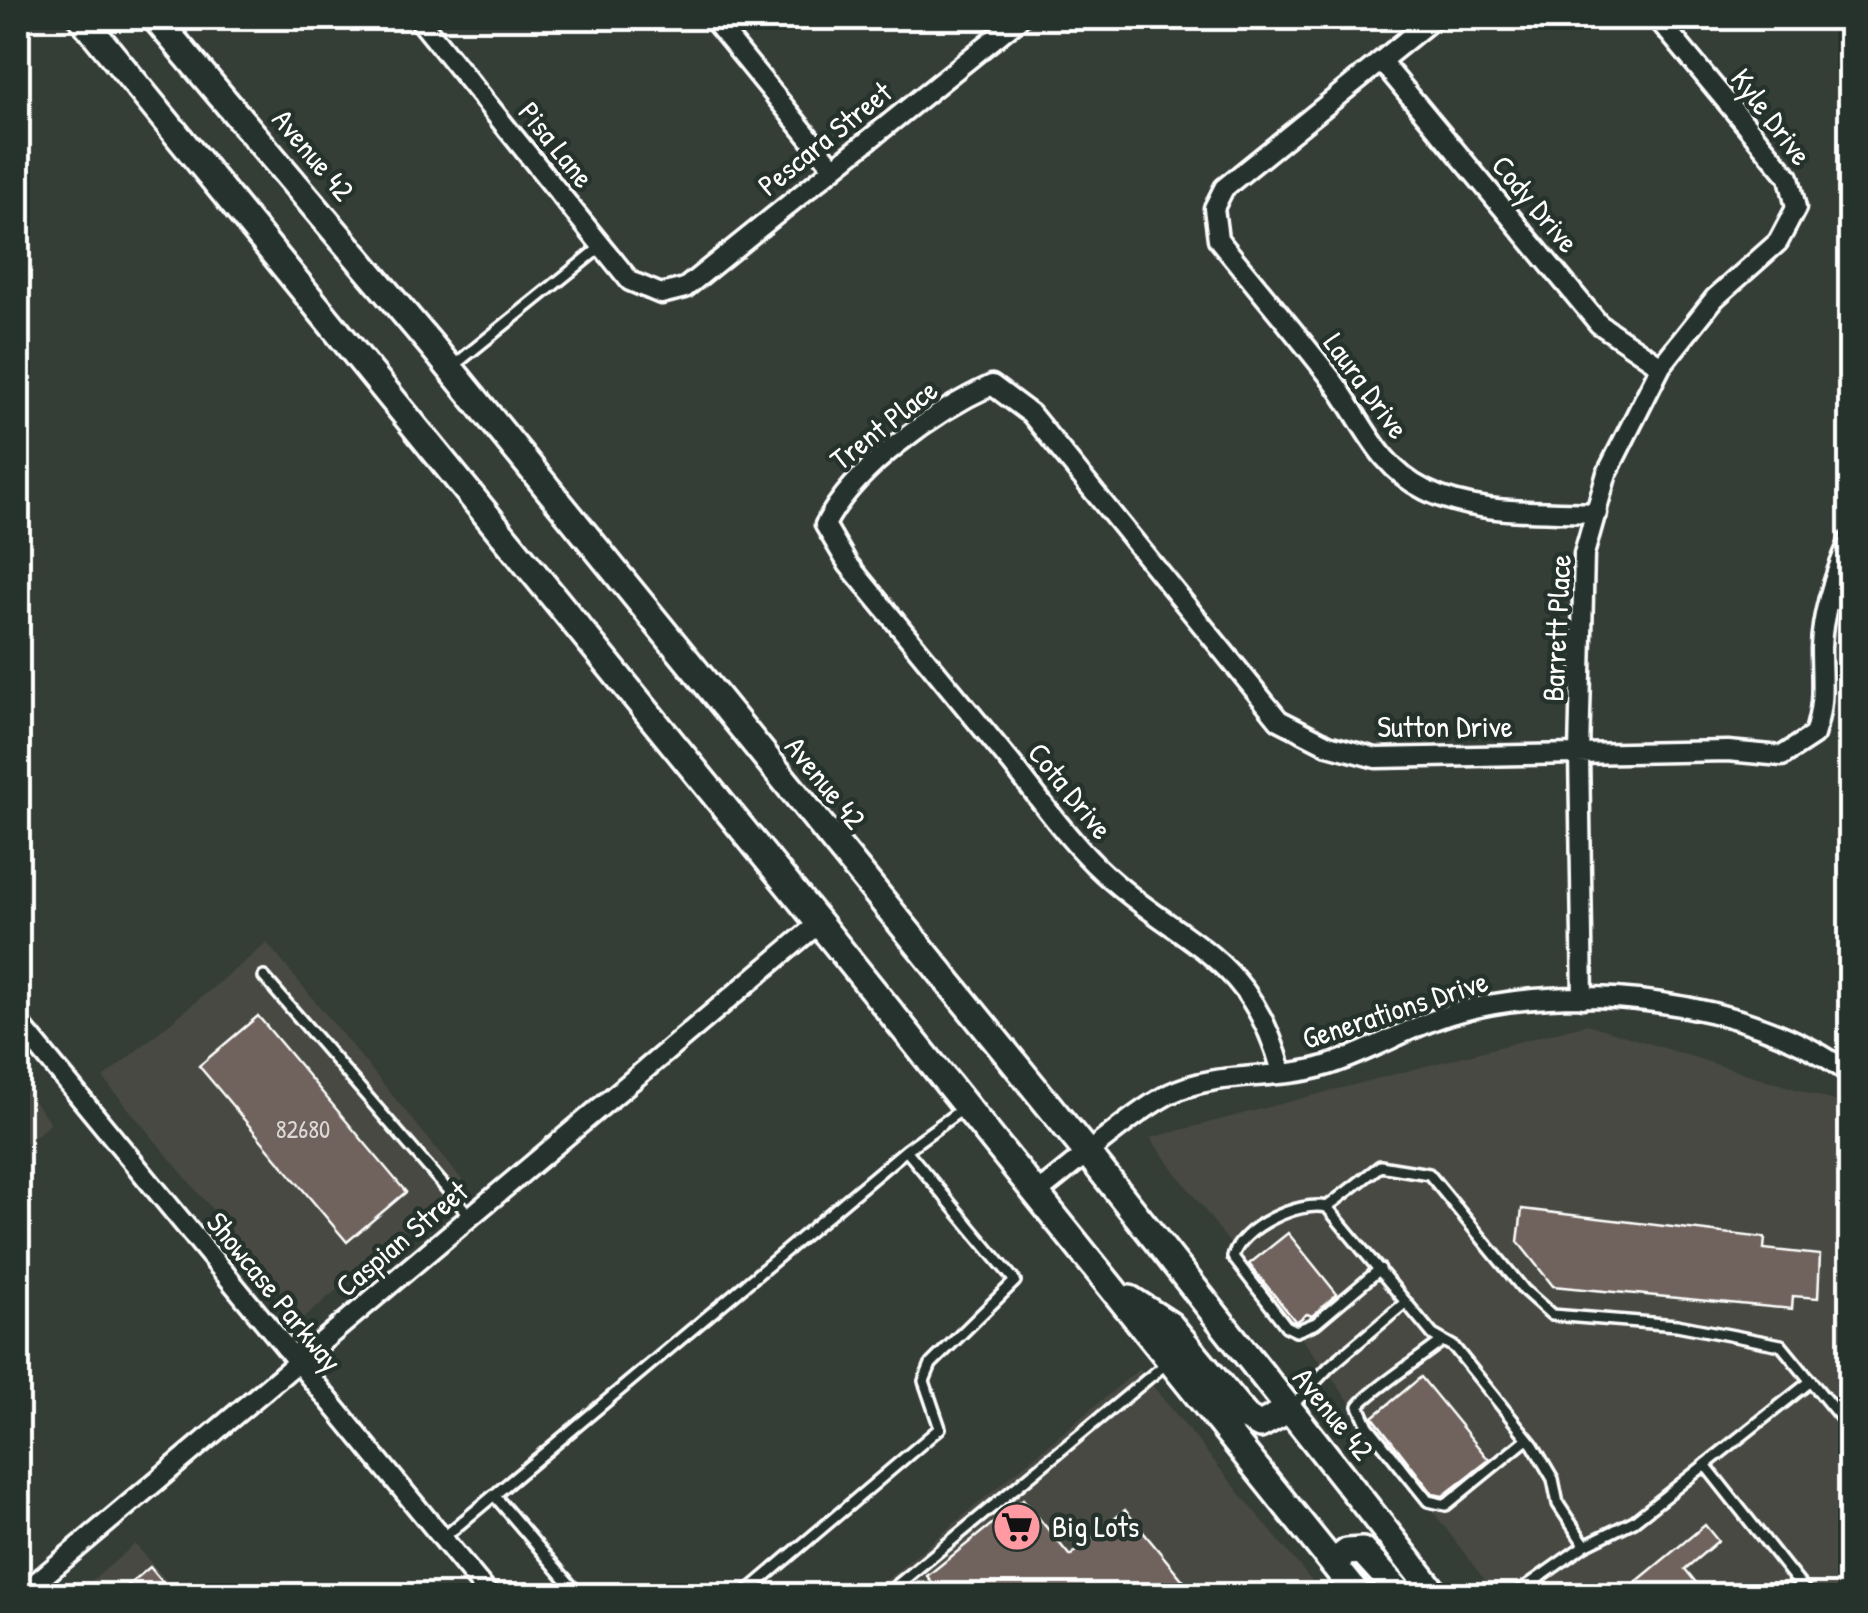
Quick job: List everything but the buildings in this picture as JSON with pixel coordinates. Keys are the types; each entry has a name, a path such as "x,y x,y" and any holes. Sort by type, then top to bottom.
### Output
{"main road":[{"path":"82,18 819,923 1359,1596"},
{"name":"Avenue 42","path":"155,18 450,369 1089,1154 1437,1596"},
{"path":"1110,1286 1170,1325 1247,1418 1260,1425 1288,1410"},
{"path":"1333,1563 1347,1552 1362,1551 1403,1596"}],"street":[{"name":"Pisa Lane","path":"418,18 630,281 661,294"},
{"path":"712,18 834,168"},
{"name":"Pescara Street","path":"661,294 685,288 1020,18"},
{"path":"1381,61 1434,18"},
{"name":"Kyle Drive","path":"1657,18 1789,178 1796,208"},
{"name":"Laura Drive","path":"1381,61 1224,188 1214,208 1218,239 1335,384 1397,474 1427,492 1470,506 1597,514"},
{"name":"Cody Drive","path":"1381,61 1599,324 1660,366"},
{"name":"Barrett Place","path":"1583,998 1579,754 1584,554 1607,473 1660,366 1715,298 1778,242 1796,208"},
{"name":"Trent Place","path":"825,525 841,493 954,402 992,384"},
{"name":"Sutton Drive","path":"992,384 1031,414 1280,720 1328,745 1376,758 1728,751 1782,756 1814,735 1825,701 1821,647 1828,606 1850,540"},
{"name":"Cota Drive","path":"825,525 848,564 1093,863 1149,911 1223,963 1255,999 1272,1034 1282,1072"},
{"name":"Caspian Street","path":"20,1596 819,923"},
{"name":"Generations Drive","path":"1036,1194 1170,1094 1324,1067 1451,1014 1522,999 1634,997 1735,1018 1850,1074"},
{"name":"Showcase Parkway","path":"18,1022 490,1596"}],"lane":[{"path":"450,369 602,246"},
{"path":"264,976 471,1217"},
{"path":"443,1538 906,1150 966,1106"},
{"path":"742,1596 940,1428 924,1381 931,1364 1015,1282 906,1150"},
{"path":"1327,1207 1380,1166 1428,1174 1524,1290 1552,1315 1762,1338 1781,1345 1850,1429"},
{"path":"1380,1270 1316,1323 1296,1330 1286,1326 1238,1269 1233,1257 1242,1239 1298,1208 1312,1204 1327,1207 1380,1270 1406,1302 1442,1341 1454,1347 1528,1439 1553,1479 1558,1504 1585,1545"},
{"path":"1288,1410 1329,1367 1406,1302"},
{"path":"1442,1341 1389,1384 1365,1396 1360,1406 1368,1426 1428,1501 1446,1505 1528,1439"},
{"path":"884,1596 1170,1360"},
{"path":"1514,1596 1585,1545 1634,1522 1811,1381"},
{"path":"1706,1466 1809,1596"},
{"path":"494,1495 580,1596"}],"shaded area":[{"path":"267,943 463,1181 303,1319 103,1078"},
{"path":"1587,1024 1850,1106 1850,1595 1496,1595 1150,1138"},
{"path":"18,1081 51,1123 18,1151"},
{"path":"1139,1369 1323,1595 867,1596"},
{"path":"135,1544 179,1595 74,1596"}],"place":[{"name":"Big Lots","path":"1017,1527"}]}
